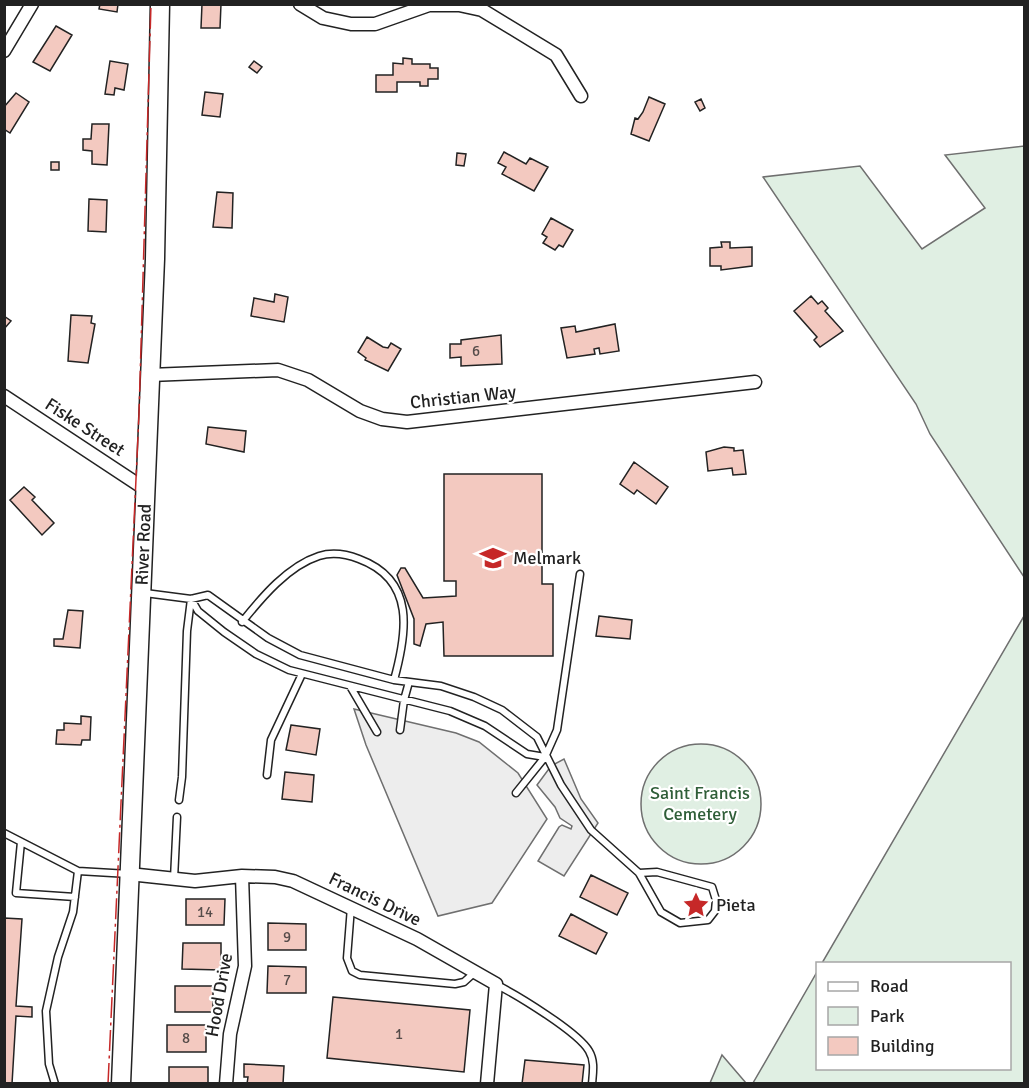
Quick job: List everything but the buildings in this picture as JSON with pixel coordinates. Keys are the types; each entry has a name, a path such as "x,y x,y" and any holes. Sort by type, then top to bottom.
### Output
{"main road":[{"name":"River Road","path":"121,1083 158,181 160,4"}],"street":[{"path":"4,51 32,4"},
{"path":"300,4 322,18 351,24 375,24 429,5 459,5 482,10 556,55 581,96"},
{"name":"Christian Way","path":"150,375 278,370 308,381 360,411 382,419 407,422 755,382"},
{"name":"Fiske Street","path":"4,396 145,489"},
{"name":"Francis Drive","path":"129,874 174,879 275,877 293,881 351,906 476,971 496,984"},
{"name":"Hood Drive","path":"226,1083 230,1034 245,966 242,876"},
{"path":"487,1083 496,984"}],"lane":[{"path":"242,622 261,599 293,570 318,556 335,553 376,565 399,593 404,610 406,628 394,680"},
{"path":"516,793 545,757 557,730 580,574"},
{"path":"141,593 191,598 208,595 242,622 300,655 394,680 441,686 474,697 502,710 537,737 545,757 591,830 639,873 661,912 680,923 696,923 708,920 715,911 716,900 712,887 657,872 639,873"},
{"path":"191,598 198,611 256,654 302,674 450,711 485,726 527,754 545,757"},
{"path":"179,800 182,777 187,631 191,598"},
{"path":"267,775 272,740 302,674"},
{"path":"400,730 409,682"},
{"path":"350,686 371,726 377,732"},
{"path":"174,879 177,817"},
{"path":"4,833 78,871 129,874"},
{"path":"21,842 16,893 75,897"},
{"path":"55,1083 49,1064 46,1011 75,897 78,871"},
{"path":"351,906 347,958 352,971 360,975 455,984 464,982 476,971"},
{"path":"496,984 517,995 583,1042 593,1062 592,1083"}],"green space":[{"path":"1024,146 1024,577 930,434 916,404 763,177 860,166 922,249 985,208 945,155"},
{"path":"1024,616 1024,1083 753,1083 816,974 816,1070 1011,1070 1011,962 823,962"},
{"name":"Saint Francis Cemetery","path":"701,744 724,748 744,761 757,781 761,804 757,827 744,847 724,860 701,864 678,860 658,847 645,827 641,804 645,781 658,761 678,748"},
{"path":"722,1055 746,1083 710,1083"}],"shaded area":[{"path":"354,709 456,733 479,742 518,773 547,819 492,903 438,916 366,745"},
{"path":"564,759 581,799 598,823 564,876 538,861 559,827 562,825 571,829 572,826 560,818 555,807 537,785 551,766"}],"power":[{"path":"108,1084 139,414 151,4"}],"place":[{"name":"Melmark","path":"493,558"},
{"name":"Pieta","path":"696,905"}]}
